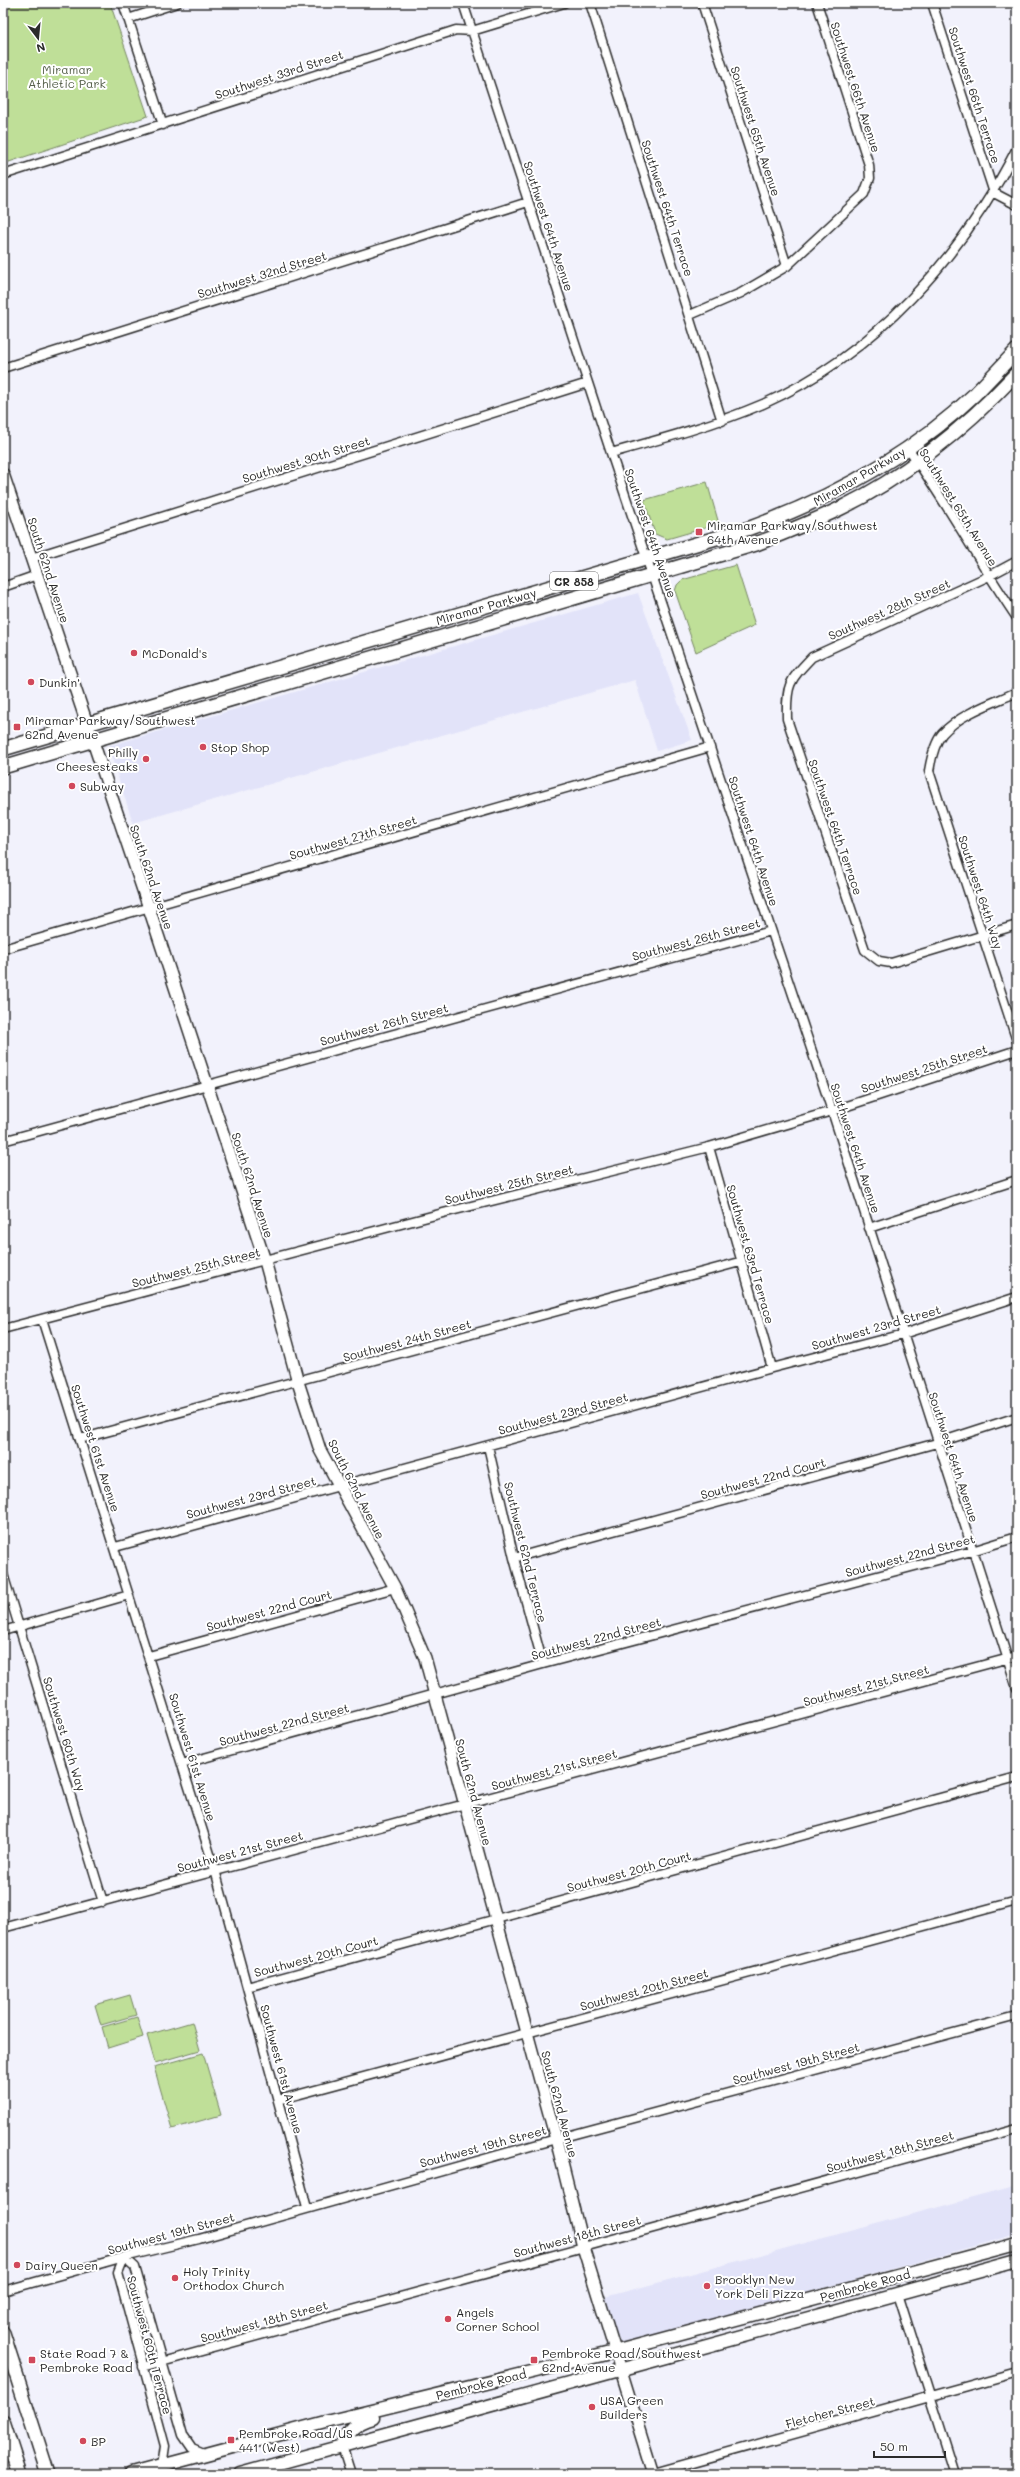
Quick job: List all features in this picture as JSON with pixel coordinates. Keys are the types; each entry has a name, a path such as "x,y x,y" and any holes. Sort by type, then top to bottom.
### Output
{"main road":[{"name":"Miramar Parkway","path":"3,749 647,559 750,528 796,511 834,493 908,448 974,395 1017,350"},
{"name":"Miramar Parkway","path":"3,767 653,576 756,544 803,526 841,508 918,462 983,408 1017,373"},
{"path":"392,652 404,638 444,624 451,617"},
{"name":"Pembroke Road","path":"131,2474 468,2387 614,2352 1017,2244"},
{"path":"898,2294 915,2277 1017,2249"},
{"name":"Pembroke Road","path":"240,2474 620,2368 1017,2262"},
{"path":"3,2333 48,2474"},
{"path":"342,2446 346,2435 358,2422 454,2397 468,2387"},
{"path":"3,2422 20,2474"}],"street":[{"path":"123,3 163,125"},
{"path":"128,19 177,3"},
{"name":"Southwest 64th Avenue","path":"463,3 611,454 832,1111 937,1443 1017,1688"},
{"name":"Southwest 33rd Street","path":"3,175 456,30 472,31 564,3"},
{"name":"Southwest 64th Terrace","path":"590,3 722,421"},
{"name":"Southwest 65th Avenue","path":"702,3 787,266"},
{"name":"Southwest 66th Avenue","path":"787,266 864,194 870,178 868,165 817,3"},
{"name":"Southwest 66th Terrace","path":"932,3 994,193"},
{"path":"611,454 722,421 765,403 815,375 877,332 934,276 994,193 1017,148"},
{"path":"994,193 1017,205"},
{"name":"Southwest 32nd Street","path":"3,368 528,202"},
{"path":"690,316 741,293 787,266"},
{"name":"Southwest 30th Street","path":"31,558 588,383"},
{"name":"Southwest 65th Avenue","path":"908,448 1017,618"},
{"name":"South 62nd Avenue","path":"3,474 149,908 265,1261 298,1382 320,1450 338,1486 395,1588 425,1658 464,1806 556,2139 583,2247 652,2474"},
{"name":"Southwest 28th Street","path":"786,694 792,677 812,657 989,576 1017,561"},
{"path":"3,587 37,575"},
{"name":"Southwest 64th Way","path":"1017,692 958,720 942,734 934,750 928,771 984,936 1017,1042"},
{"name":"Southwest 64th Terrace","path":"786,694 787,718 865,950 879,961 891,963 984,936"},
{"name":"Southwest 27th Street","path":"3,949 710,747"},
{"path":"984,936 1017,925"},
{"name":"Southwest 26th Street","path":"3,1141 771,931"},
{"name":"Southwest 25th Street","path":"3,1329 443,1213 708,1147 832,1111 1017,1050"},
{"name":"Southwest 63rd Terrace","path":"708,1147 740,1262 772,1368"},
{"path":"869,1228 1017,1180"},
{"name":"Southwest 24th Street","path":"80,1439 298,1382 740,1262"},
{"name":"Southwest 23rd Street","path":"115,1547 772,1368 903,1334 1017,1297"},
{"name":"Southwest 61st Avenue","path":"42,1319 115,1547 215,1870 307,2207"},
{"name":"Southwest 22nd Court","path":"514,1558 937,1443 1017,1417"},
{"name":"Southwest 62nd Terrace","path":"488,1446 514,1558 543,1664"},
{"name":"Southwest 22nd Street","path":"182,1764 543,1664 972,1551 1017,1537"},
{"name":"Southwest 60th Way","path":"3,1574 103,1902"},
{"name":"Southwest 22nd Court","path":"149,1656 395,1588"},
{"path":"3,1631 129,1595"},
{"name":"Southwest 21st Street","path":"3,1928 103,1902 215,1870 464,1806 1017,1656"},
{"name":"Southwest 20th Court","path":"247,1987 1017,1777"},
{"name":"Southwest 20th Street","path":"278,2100 1017,1901"},
{"name":"Southwest 19th Street","path":"3,2291 124,2257 199,2239 307,2207 556,2139 1017,2016"},
{"name":"Southwest 18th Street","path":"143,2367 1017,2129"},
{"name":"Southwest 60th Terrace","path":"157,2467 163,2460 165,2446 118,2272 124,2257 135,2267 183,2435 192,2448 207,2454"},
{"path":"898,2294 955,2474"},
{"name":"Fletcher Street","path":"652,2474 1017,2372"},
{"path":"342,2446 351,2474"}],"shaded area":[{"path":"638,593 692,740 657,751 635,680 133,823 108,746"},
{"path":"1017,2186 1017,2234 620,2345 605,2297"}],"green space":[{"name":"Miramar Athletic Park","path":"3,3 110,3 148,116 3,164"},
{"path":"707,482 719,524 667,539 655,534 644,500"},
{"path":"736,565 755,625 696,652 675,591 677,585 682,580"},
{"path":"130,1995 136,2015 101,2025 95,2005"},
{"path":"137,2017 143,2037 108,2048 102,2027"},
{"path":"192,2022 200,2050 155,2063 147,2035"},
{"path":"203,2053 221,2115 172,2129 154,2067"}],"place":[{"name":"Miramar Parkway/Southwest 64th Avenue","path":"699,532"},
{"name":"McDonald's","path":"134,653"},
{"name":"Dunkin'","path":"31,682"},
{"name":"Miramar Parkway/Southwest 62nd Avenue","path":"17,727"},
{"name":"Stop Shop","path":"203,747"},
{"name":"Philly Cheesesteaks","path":"146,759"},
{"name":"Subway","path":"72,786"},
{"name":"Dairy Queen","path":"17,2265"},
{"name":"Holy Trinity Orthodox Church","path":"175,2278"},
{"name":"Brooklyn New York Deli Pizza","path":"707,2286"},
{"name":"Angels Corner School","path":"448,2319"},
{"name":"State Road 7 & Pembroke Road","path":"32,2360"},
{"name":"Pembroke Road/Southwest 62nd Avenue","path":"534,2360"},
{"name":"USA Green Builders","path":"592,2407"},
{"name":"Pembroke Road/US 441 (West)","path":"231,2440"},
{"name":"BP","path":"83,2441"}]}
